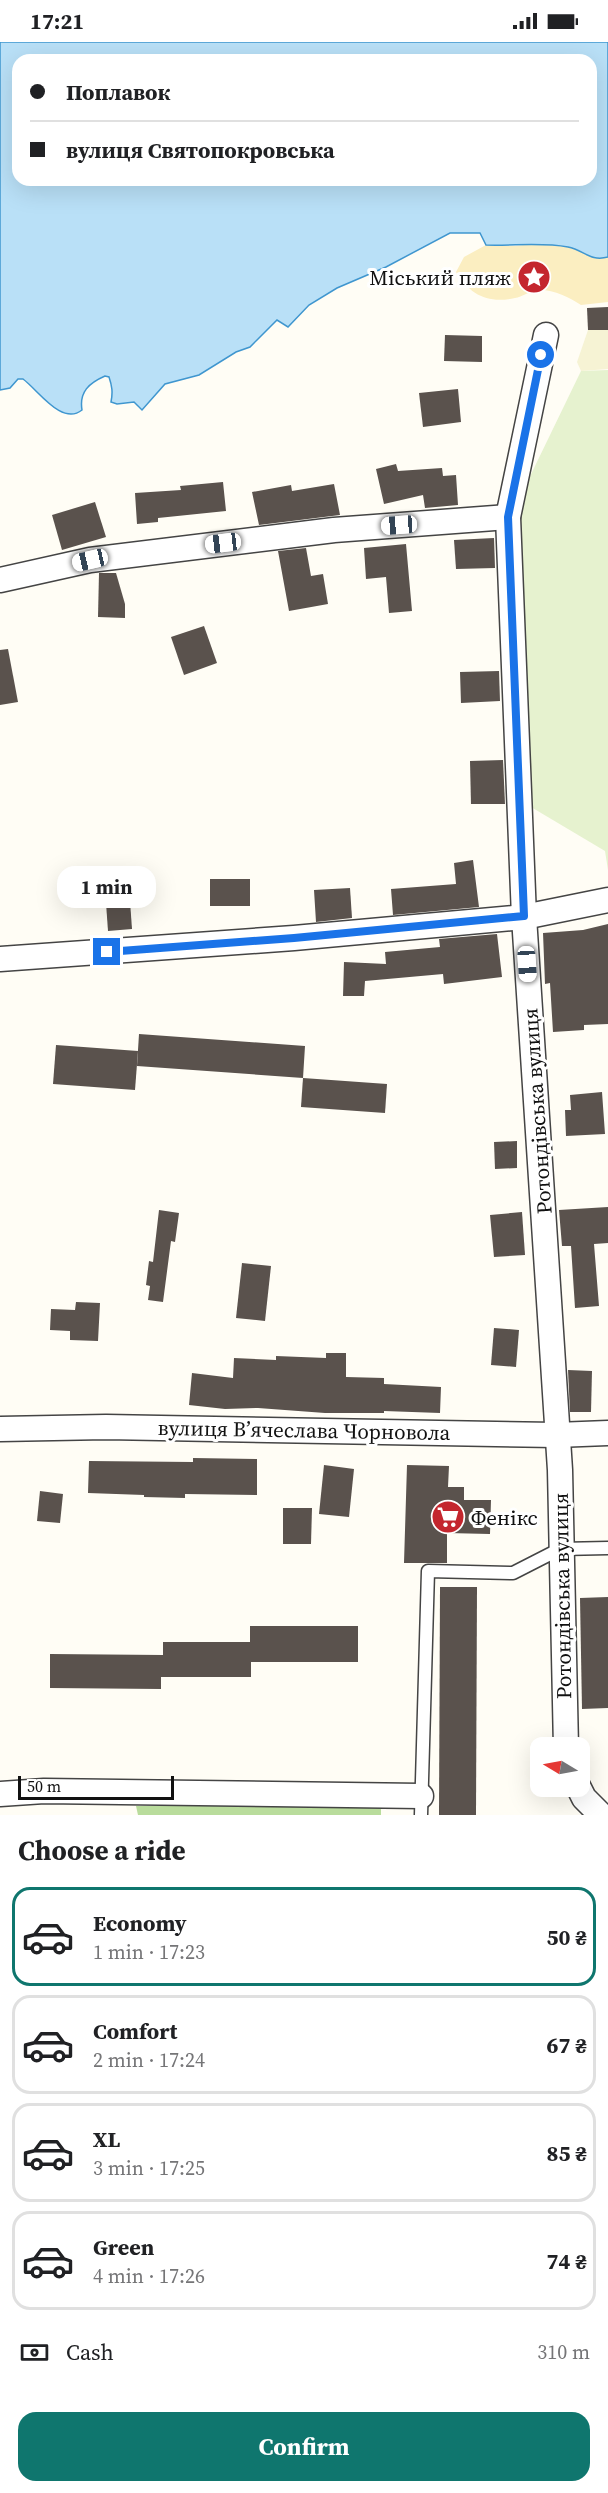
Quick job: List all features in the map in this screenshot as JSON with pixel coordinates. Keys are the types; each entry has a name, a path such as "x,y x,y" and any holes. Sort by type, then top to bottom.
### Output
{"street":[{"name":"Ротондівська вулиця","path":"546,334 508,517 524,916 560,1470 566,1737"},
{"path":"0,580 101,558 334,530 508,517"},
{"path":"0,959 294,938 524,916 608,900"},
{"name":"вулиця Вʼячеслава Чорновола","path":"0,1429 106,1427 556,1435 608,1433"},
{"path":"0,1794 44,1791 421,1805"},
{"path":"584,1797 601,1815"}],"lane":[{"path":"421,1805 428,1571 513,1573 560,1549 608,1548"}],"shaded area":[{"path":"588,330 608,330 608,369 581,371 577,362"}],"green space":[{"path":"608,370 608,870 605,851 531,807 520,497 581,371"},
{"path":"136,1806 381,1806 381,1815 138,1815"}],"sand":[{"name":"Міський пляж","path":"540,243 567,246 595,257 608,257 608,302 581,305 560,294 543,290 505,300 496,300 474,292 467,287 456,272 464,257 486,245 515,246"}],"water":[{"path":"0,42 608,42 608,257 596,258 574,248 538,244 486,245 480,233 450,233 386,267 337,288 309,305 288,327 277,320 250,347 236,352 199,375 165,384 142,410 134,402 117,404 111,402 111,383 109,377 105,376 86,389 82,398 82,410 74,414 67,414 51,405 23,379 18,379 10,388 0,390"}],"building":[{"path":"608,307 608,330 588,330 587,308"},
{"path":"445,335 482,336 482,362 444,361"},
{"path":"458,389 461,422 423,427 419,393"},
{"path":"396,464 398,471 442,468 443,476 456,475 458,505 425,508 423,495 384,504 376,469"},
{"path":"223,482 226,511 158,518 158,522 137,524 135,493 181,490 180,486"},
{"path":"334,484 340,515 259,525 252,492 291,485 292,491"},
{"path":"95,502 106,537 62,550 52,515"},
{"path":"494,538 495,568 456,569 454,540"},
{"path":"406,544 412,611 389,613 386,577 366,579 364,548"},
{"path":"306,548 311,576 323,574 328,604 289,611 278,551"},
{"path":"99,573 116,573 125,604 125,618 98,617"},
{"path":"204,626 217,663 184,675 171,637"},
{"path":"8,649 18,702 0,705 0,650"},
{"path":"499,671 500,701 461,703 460,672"},
{"path":"503,760 505,804 471,804 470,761"},
{"path":"473,860 479,907 393,915 391,889 456,884 454,863"},
{"path":"210,879 250,879 250,906 210,906"},
{"path":"129,887 132,929 108,931 105,889"},
{"path":"350,888 352,918 316,922 314,890"},
{"path":"608,924 608,1024 584,1025 584,1030 553,1032 550,983 545,984 543,933 583,930"},
{"path":"497,934 502,977 444,984 443,974 365,981 364,996 343,996 344,962 386,964 385,952 440,947 439,939"},
{"path":"139,1034 305,1046 303,1078 137,1066"},
{"path":"56,1045 138,1051 135,1090 53,1084"},
{"path":"303,1078 387,1084 385,1113 301,1107"},
{"path":"602,1092 605,1134 566,1136 565,1110 571,1110 570,1095"},
{"path":"517,1141 517,1168 495,1169 494,1142"},
{"path":"608,1207 608,1243 594,1244 599,1306 575,1308 571,1246 562,1246 559,1210"},
{"path":"159,1210 179,1213 175,1242 171,1241 163,1302 148,1300 150,1286 146,1285 149,1261 153,1262"},
{"path":"522,1212 525,1255 494,1257 490,1215"},
{"path":"242,1263 271,1266 265,1321 236,1318"},
{"path":"76,1302 100,1303 98,1341 70,1340 70,1331 50,1330 51,1309 75,1310"},
{"path":"494,1328 519,1330 516,1367 491,1365"},
{"path":"326,1353 346,1353 346,1377 384,1378 384,1384 441,1387 440,1413 384,1411 384,1413 325,1413 258,1408 225,1409 189,1405 192,1373 233,1378 234,1358 276,1360 276,1356 326,1358"},
{"path":"568,1370 592,1371 591,1412 570,1412"},
{"path":"193,1458 257,1459 257,1495 185,1494 185,1498 88,1493 89,1461 193,1462"},
{"path":"324,1465 354,1469 349,1517 319,1514"},
{"name":"Фенікс","path":"407,1465 449,1466 448,1487 464,1487 464,1500 491,1500 490,1534 447,1533 447,1563 404,1563"},
{"path":"40,1491 63,1494 60,1523 37,1521"},
{"path":"283,1508 312,1508 311,1544 283,1544"},
{"path":"440,1587 477,1587 476,1815 439,1815"},
{"path":"608,1597 608,1708 582,1709 580,1598"},
{"path":"250,1626 358,1626 358,1662 251,1662 251,1677 161,1677 161,1689 50,1688 50,1654 163,1655 163,1642 250,1642"}],"place":[{"name":"Міський пляж","path":"534,277"},
{"name":"Фенікс","path":"448,1517"}],"route":[{"path":"107,952 294,938 524,916 508,517 541,355"}]}
